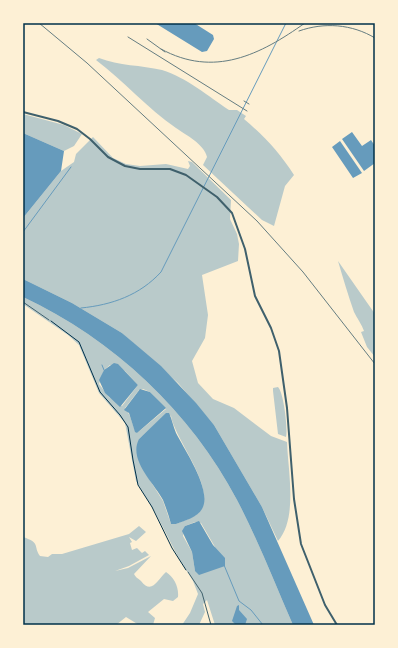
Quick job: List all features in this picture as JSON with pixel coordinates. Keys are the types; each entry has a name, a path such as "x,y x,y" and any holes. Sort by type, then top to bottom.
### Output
{"street":[{"path":"23,112 58,121 77,129 90,138 108,157 125,166 176,171 192,177 224,203 234,218 245,249 254,296 271,328 276,342 285,394 294,493 301,544 322,598 337,625"}],"lane":[{"path":"23,302 49,320"},
{"path":"188,572 202,593 211,625"}],"path":[{"path":"49,320 79,342 100,392 120,415 128,427 138,485 152,506 172,548 188,572"}],"shaded area":[{"path":"99,58 114,63 154,68 171,73 188,82 229,110 237,110 246,116 244,119 271,145 294,175 285,186 274,226 262,220 203,165 207,157 199,144 155,112 96,60"},
{"path":"23,114 64,125 82,134 74,146 64,151 23,133"},
{"path":"93,137 113,158 126,164 140,166 166,164 188,169 190,166 188,161 192,162 231,200 230,219 237,234 239,244 238,261 202,275 208,315 205,338 192,361 198,383 213,399 234,408 271,436 287,442 290,480 290,507 288,520 278,541 262,507 214,425 178,383 122,333 72,303 23,279 23,218 61,171 74,162 76,154"},
{"path":"338,261 375,314 375,357 367,347 361,332 364,331 354,312"},
{"path":"23,297 56,314 88,334 118,356 173,408 197,437 237,500 259,546 293,625 215,625 207,600 203,604 205,612 199,625 182,625 190,613 198,594 193,581 136,481 125,423 99,393 79,345 68,335 23,304","holes":["110,365 125,371 138,385 122,406 109,397 99,384 104,370","143,389 150,392 166,409 137,433 125,408 139,390","166,414 171,416 174,426 199,477 203,490 204,501 200,511 196,515 176,524 171,524 163,501 144,471 139,439","195,522 201,523 215,547 195,571 192,552 183,536 185,526"]},
{"path":"278,387 282,396 285,412 286,437 278,434 273,388"},
{"path":"139,526 146,532 136,541 129,537 132,542 130,543 132,550 137,548 142,553 145,551 149,555 129,566 115,571 128,568 151,556 134,574 136,577 148,587 154,585 166,572 174,579 178,590 178,597 173,601 164,599 148,612 155,618 153,625 139,625 126,617 116,625 23,625 23,537 29,539 36,545 40,556 48,557 52,554 62,554 129,534"}],"water":[{"path":"155,23 194,23 213,35 214,39 207,51 202,52"},
{"path":"352,132 362,146 371,140 375,146 375,163 364,171 342,139"},
{"path":"23,133 64,151 61,171 23,218"},
{"path":"340,141 362,173 353,178 332,147"},
{"path":"23,279 72,303 122,333 161,366 196,403 214,425 262,507 314,625 293,625 259,546 237,500 197,437 173,408 118,356 88,334 56,314 23,297"},
{"path":"114,363 118,364 138,385 120,407 105,393 99,380 104,370"},
{"path":"140,389 150,392 166,408 137,433 135,432 129,413 124,410"},
{"path":"166,413 169,413 176,433 191,459 201,481 204,492 204,501 200,512 176,524 171,524 163,500 139,463 137,455 139,439"},
{"path":"199,521 213,545 225,558 225,566 199,575 195,571 192,552 182,531 185,526"},
{"path":"239,605 239,610 247,619 245,625 236,625 232,621 237,606"}],"waterway":[{"path":"81,308 92,307 125,298 144,287 161,272 286,23"},
{"path":"23,232 71,167"},
{"path":"102,365 104,370"},
{"path":"224,565 239,601 251,610 263,625"}],"railway":[{"path":"39,23 87,63 257,221 303,272 375,364"},
{"path":"161,49 181,58 200,62 218,62 236,59 271,45 305,23"},
{"path":"299,31 318,26 338,26 357,30 375,38"},
{"path":"128,37 247,111"},
{"path":"147,39 165,52"},
{"path":"244,101 249,104"}]}
